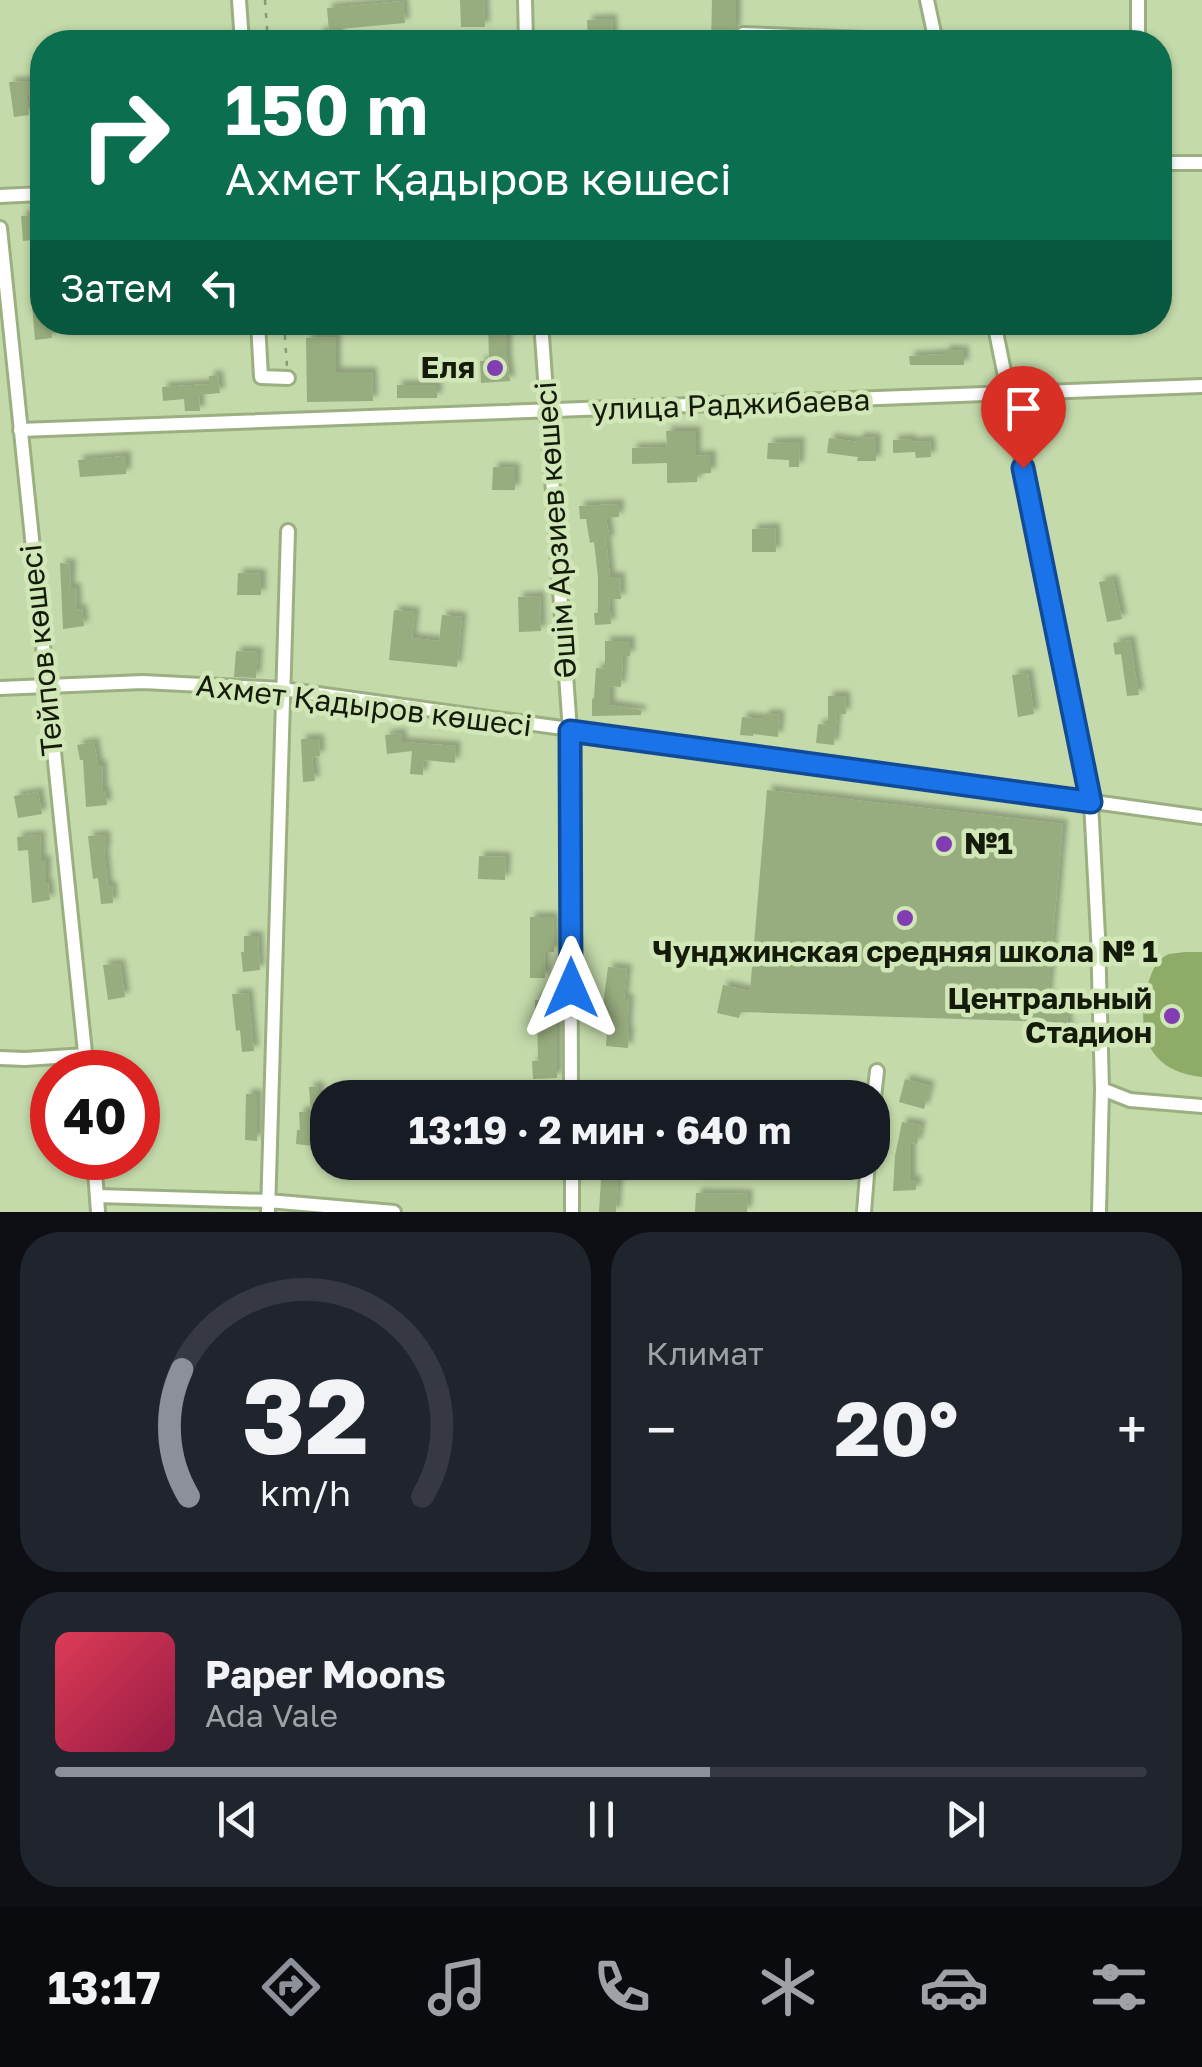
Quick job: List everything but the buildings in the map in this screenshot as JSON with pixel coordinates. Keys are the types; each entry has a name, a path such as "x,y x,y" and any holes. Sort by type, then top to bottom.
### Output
{"street":[{"path":"239,0 241,30"},
{"path":"525,0 526,30"},
{"path":"927,0 933,30"},
{"path":"1138,0 1138,30"},
{"path":"1172,163 1202,162"},
{"path":"0,196 30,195"},
{"name":"Тейпов көшесі","path":"0,228 85,1050"},
{"path":"259,335 261,378 288,378"},
{"name":"Әшім Арзиев көшесі","path":"542,335 570,731 572,1080"},
{"path":"997,335 1091,802 1102,1089 1099,1212"},
{"name":"улица Раджибаева","path":"20,430 1202,386"},
{"path":"268,1207 288,530"},
{"name":"Ахмет Қадыров көшесі","path":"0,688 144,682 282,690 1202,817"},
{"path":"0,1058 30,1059"},
{"path":"875,1080 876,1071"},
{"path":"1102,1089 1130,1100 1202,1106"},
{"path":"96,1180 98,1212"},
{"path":"572,1180 572,1212"},
{"path":"864,1212 867,1180"},
{"path":"97,1196 394,1212"}],"path":[{"path":"265,0 267,30"},
{"path":"285,335 288,378"}],"green space":[{"name":"Центральный Стадион","path":"1202,952 1202,1077 1185,1074 1160,1060 1146,1038 1144,1025 1146,993 1156,965 1169,954"}],"place":[{"name":"Еля","path":"495,368"},
{"name":"№1","path":"944,844"},
{"name":"Чунджинская средняя школа № 1","path":"905,918"},
{"name":"Центральный Стадион","path":"1172,1016"}],"route":[{"path":"571,988 570,731 1091,802 1023,468"}]}
